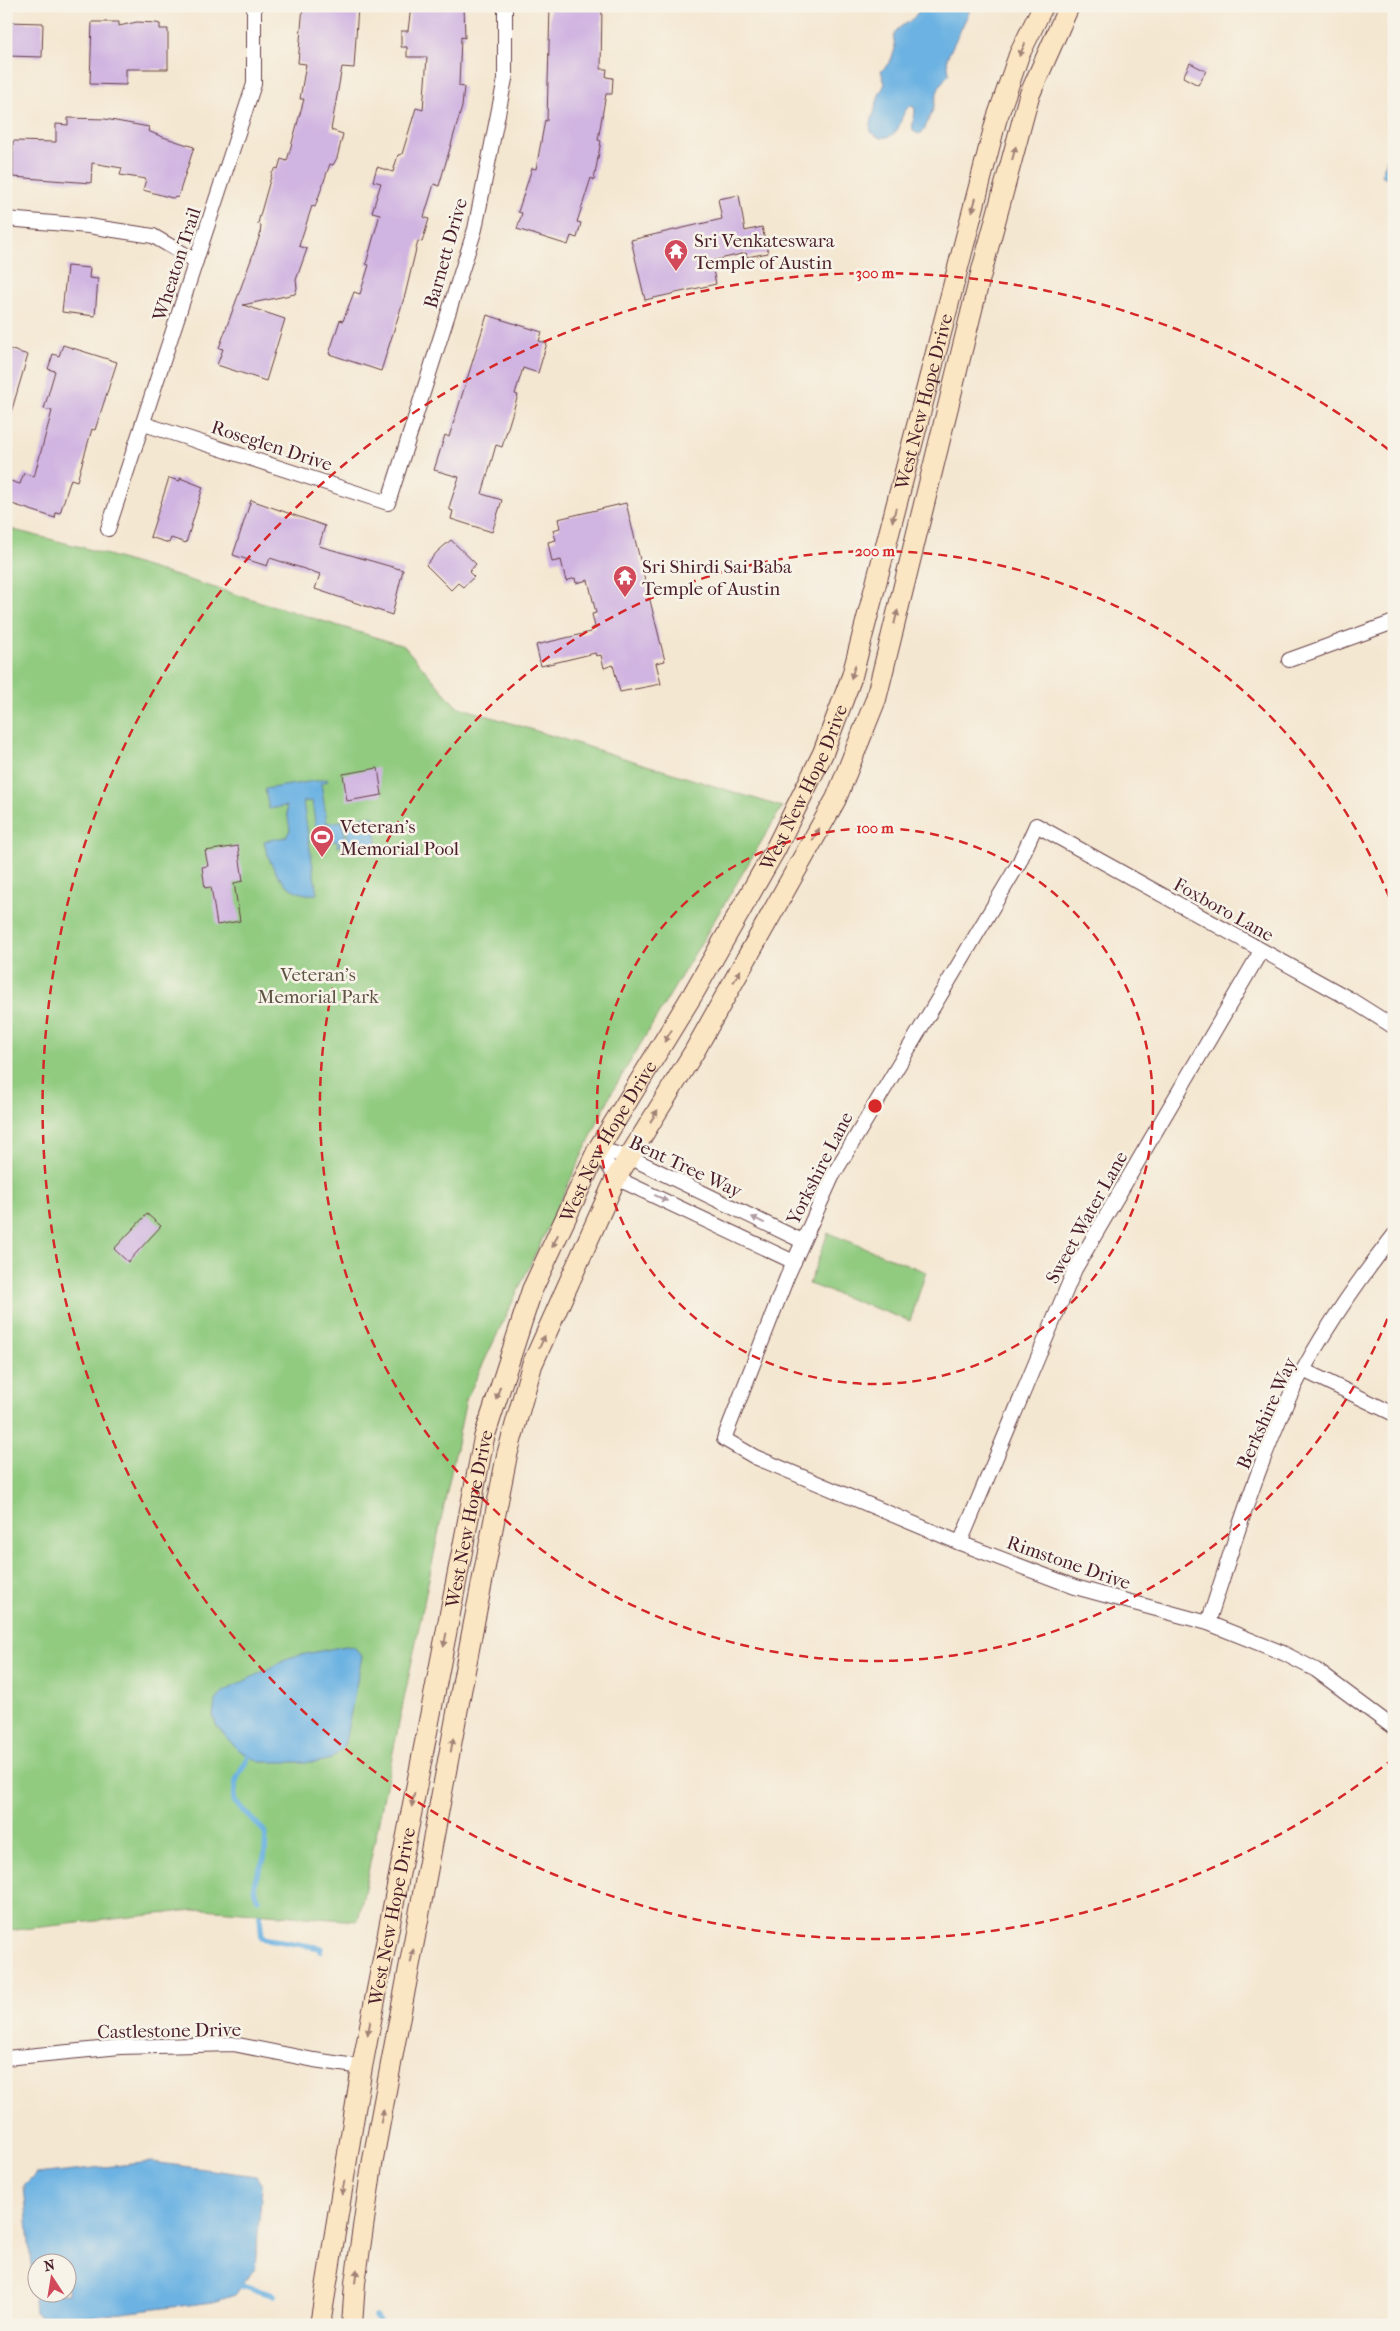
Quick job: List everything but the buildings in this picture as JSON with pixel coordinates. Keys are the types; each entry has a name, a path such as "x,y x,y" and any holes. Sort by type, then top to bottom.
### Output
{"main road":[{"name":"West New Hope Drive","path":"320,2325 362,2067 484,1438 532,1290 598,1149 693,994 774,850 823,753 857,658 996,122 1019,55 1043,6"},
{"name":"West New Hope Drive","path":"352,2325 355,2283 372,2165 507,1455 532,1365 616,1178 694,1052 836,799 876,699 976,295 1026,106 1069,6"}],"street":[{"name":"Wheaton Trail","path":"108,529 254,84 254,6"},
{"name":"Barnett Drive","path":"388,503 475,229 505,79 505,6"},
{"path":"6,219 88,226 153,236 196,261"},
{"name":"Roseglen Drive","path":"144,424 388,503"},
{"path":"1289,660 1394,622"},
{"name":"Foxboro Lane","path":"1036,825 1348,998 1394,1027"},
{"name":"Yorkshire Lane","path":"724,1439 802,1241 832,1177 864,1120 1019,863 1036,825"},
{"name":"Sweet Water Lane","path":"960,1543 1075,1269 1261,951"},
{"name":"Bent Tree Way","path":"598,1149 629,1157 802,1241"},
{"name":"Bent Tree Way","path":"598,1149 616,1178"},
{"path":"616,1178 794,1262"},
{"name":"Berkshire Way","path":"1208,1624 1243,1517 1287,1402 1303,1370 1352,1290 1394,1236"},
{"path":"1303,1370 1394,1414"},
{"name":"Rimstone Drive","path":"724,1439 755,1457 960,1543 1075,1588 1208,1624 1283,1652 1316,1670 1394,1728"},
{"name":"Castlestone Drive","path":"6,2058 120,2047 233,2044 314,2060 362,2067"}],"green space":[{"name":"Veteran's Memorial Park","path":"6,528 85,548 404,646 456,706 782,807 612,1092 466,1400 358,1921 203,1909 6,1931"},
{"path":"828,1233 926,1272 910,1321 809,1284"}],"water":[{"path":"921,6 972,6 947,58 949,74 940,86 933,110 923,132 918,134 913,130 915,110 914,107 910,106 903,115 894,134 880,138 872,133 870,127 879,95 885,84 881,71 888,64 893,54 895,33 914,17"},
{"path":"1394,141 1394,181 1381,175"},
{"path":"327,779 328,781 321,783 327,823 342,821 346,839 340,840 341,846 338,847 337,841 318,844 312,801 303,802 317,894 306,894 296,891 281,879 266,851 264,841 286,837 290,830 286,806 269,809 265,789"},
{"path":"373,815 378,847 350,851 345,820"},
{"path":"345,1646 354,1647 362,1656 344,1747 331,1759 319,1762 260,1762 237,1749 217,1727 213,1716 215,1702 223,1692 291,1657"},
{"path":"152,2162 256,2176 262,2185 255,2268 235,2295 214,2302 47,2322 35,2312 34,2304 78,2304 78,2254 30,2254 24,2186 36,2174"}],"waterway":[{"path":"249,1756 236,1780 234,1801 266,1833 264,1858 254,1883 258,1899"},
{"path":"260,1916 262,1938 321,1948 320,1951"},
{"path":"242,2286 273,2295"},
{"path":"375,2317 383,2325"}],"place":[{"name":"Sri Venkateswara Temple of Austin","path":"676,272"},
{"name":"Sri Shirdi Sai Baba Temple of Austin","path":"625,598"},
{"name":"Veteran's Memorial Pool","path":"322,858"}]}
